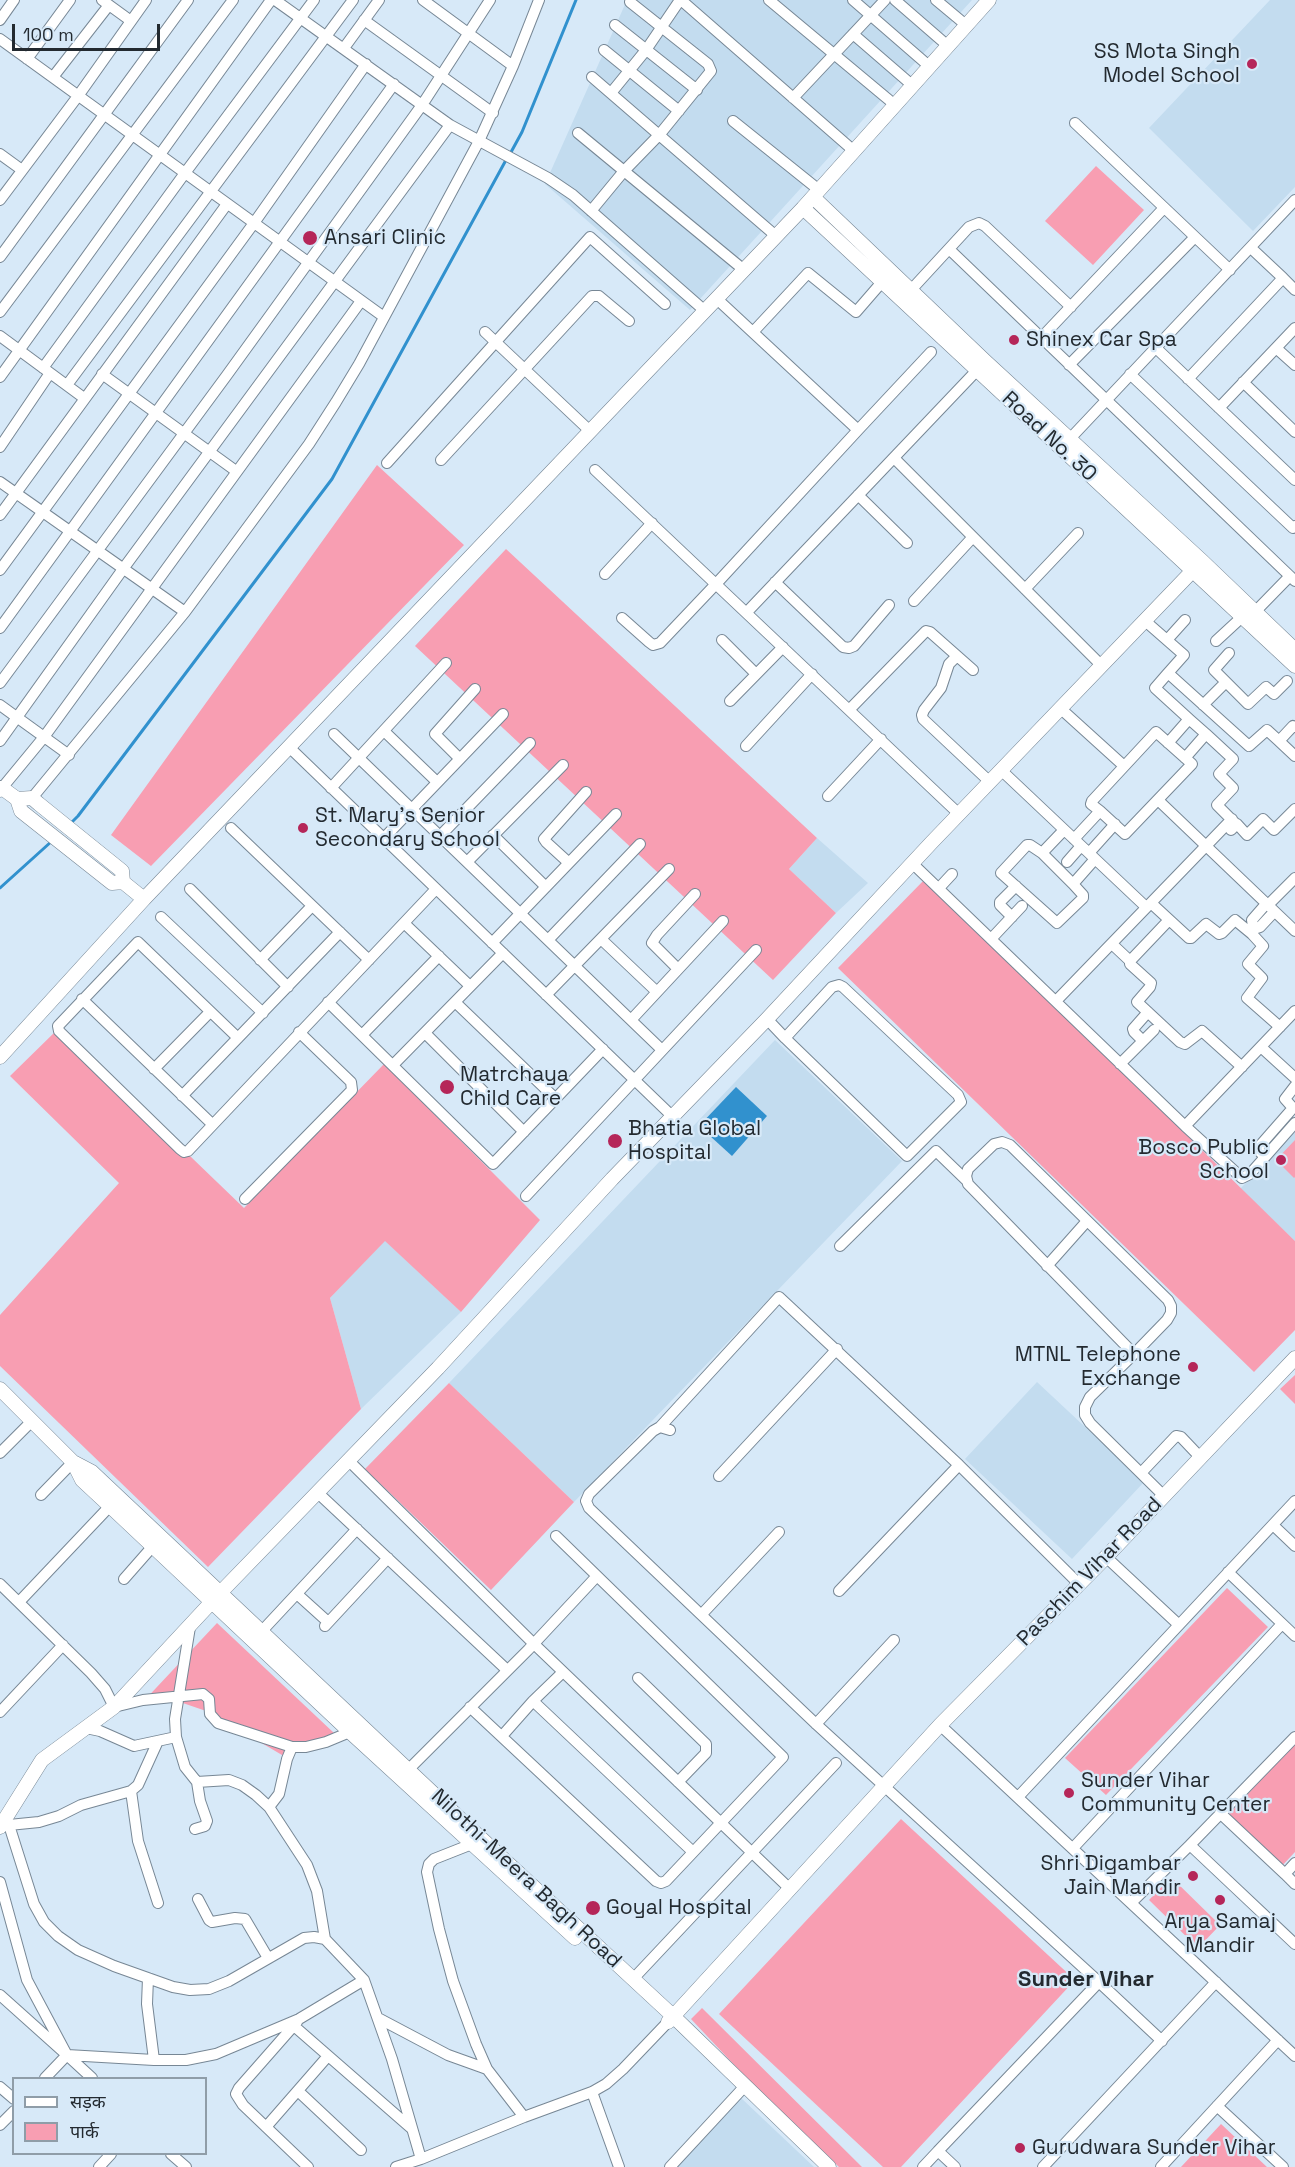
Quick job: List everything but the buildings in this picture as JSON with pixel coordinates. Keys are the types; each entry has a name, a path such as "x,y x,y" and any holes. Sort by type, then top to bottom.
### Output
{"street":[{"path":"0,20 14,0"},
{"path":"27,59 70,0"},
{"path":"0,200 146,0"},
{"path":"0,257 188,0"},
{"path":"0,312 233,0"},
{"path":"0,377 159,154 273,0 302,18 450,125 548,178 591,211 705,311"},
{"path":"0,447 47,371 185,173 314,0"},
{"path":"67,385 353,0"},
{"path":"344,48 379,0"},
{"path":"423,0 513,66"},
{"path":"0,683 422,105 490,0"},
{"path":"144,899 123,882 112,883 21,811 185,612 309,444 359,364 479,141 513,66 539,0"},
{"path":"611,93 646,50 681,0 854,151"},
{"path":"769,0 895,105"},
{"path":"853,0 930,66"},
{"path":"794,98 885,0"},
{"path":"895,0 948,46"},
{"path":"936,0 966,25"},
{"path":"53,77 105,2 131,21"},
{"path":"0,1057 144,899 776,236 948,46 982,2"},
{"path":"591,211 710,75 711,68 630,3"},
{"path":"364,20 493,113"},
{"path":"615,25 697,90"},
{"path":"853,34 912,86"},
{"path":"0,39 384,317"},
{"path":"604,50 679,111"},
{"path":"0,570 254,223 366,64"},
{"path":"592,77 776,236"},
{"path":"0,628 394,84"},
{"path":"733,121 816,193"},
{"path":"1075,123 1230,270"},
{"path":"0,741 123,569 450,125"},
{"path":"578,133 744,270"},
{"path":"0,154 22,170"},
{"name":"Road No. 30","path":"816,193 981,366"},
{"path":"1065,443 1295,200"},
{"path":"0,515 227,204"},
{"name":"Road No. 30","path":"802,208 882,282 981,366 1197,565 1295,666"},
{"path":"1041,338 1164,208"},
{"path":"387,463 497,343 603,222"},
{"path":"910,290 974,223 985,226 1071,307"},
{"path":"590,237 665,304"},
{"path":"1069,365 1195,237"},
{"path":"1251,248 1295,290"},
{"path":"949,249 1292,578 1216,641"},
{"path":"753,332 808,273 856,312 882,282"},
{"path":"1188,379 1282,278"},
{"path":"441,460 592,296 599,296 629,321"},
{"path":"717,299 858,429"},
{"path":"123,882 122,871 91,845 29,800 1,788 44,737 361,301"},
{"path":"1219,408 1295,328"},
{"path":"485,332 590,431"},
{"path":"0,336 84,398"},
{"path":"1156,348 1295,480"},
{"path":"1276,348 1295,365"},
{"path":"622,618 653,645 660,643 931,352"},
{"path":"747,612 981,366"},
{"path":"102,374 236,471"},
{"path":"1130,374 1293,528 1295,526"},
{"path":"1243,382 1295,432"},
{"path":"894,458 1101,665"},
{"path":"595,470 959,814"},
{"path":"0,482 185,612"},
{"path":"858,495 907,543"},
{"path":"605,574 652,524"},
{"path":"1025,589 1078,533"},
{"path":"914,601 973,537"},
{"path":"3,1827 42,1760 114,1707 438,1368 612,1179 767,1019 912,863 1197,565"},
{"path":"776,582 843,647 854,646 890,605"},
{"name":"Road No. 30","path":"1248,616 1295,650"},
{"path":"1144,620 1184,655 1155,688 1233,759 1219,774 1233,788 1217,805 1246,835 1263,819 1274,830 1295,810"},
{"path":"1167,640 1185,620"},
{"path":"849,710 926,631 973,670"},
{"path":"722,640 756,674"},
{"path":"730,701 783,646"},
{"path":"1229,653 1214,670 1248,704 1266,687 1274,694 1287,681"},
{"path":"957,656 949,664 941,688 924,710 923,719 990,782"},
{"path":"331,788 446,663"},
{"path":"1168,673 1249,746 1267,730 1295,756"},
{"path":"746,746 812,674"},
{"path":"1203,705 1226,682"},
{"path":"460,759 435,734 475,689"},
{"path":"0,705 69,754"},
{"path":"1060,708 1124,766"},
{"path":"384,838 503,714"},
{"path":"1168,742 1189,719"},
{"path":"1279,741 1293,726 1295,728"},
{"path":"384,731 438,782"},
{"path":"1156,732 1192,764 1125,834 1092,804 1092,801 1124,766 1156,732"},
{"path":"334,734 662,1050"},
{"path":"1185,758 1206,734"},
{"path":"828,796 881,739"},
{"path":"440,836 530,743"},
{"path":"289,747 672,1116"},
{"path":"467,862 562,765"},
{"path":"1001,770 1148,905 1191,938 1205,925 1220,933 1235,920 1251,929 1263,946 1248,963 1262,978 1247,998 1280,1027"},
{"path":"569,863 544,839 586,792"},
{"path":"1158,800 1295,932"},
{"path":"1073,884 1101,811"},
{"path":"492,943 616,814"},
{"path":"1056,1001 1148,905 1234,822"},
{"path":"1066,862 1114,824"},
{"path":"231,828 369,960"},
{"path":"1042,854 1064,830"},
{"path":"493,835 546,887"},
{"path":"548,940 640,844"},
{"path":"1029,844 1042,854 1084,896 1057,923 1002,874 1003,870 1029,844"},
{"path":"912,863 1242,1178 1250,1174 1295,1123"},
{"path":"546,995 669,869"},
{"path":"939,888 952,874"},
{"path":"1251,929 1252,920 1270,907 1295,878"},
{"path":"1012,916 1000,902 1016,886"},
{"path":"190,889 288,987"},
{"path":"238,1038 138,942 58,1026 59,1031 180,1149 184,1152 188,1151 436,889"},
{"path":"678,969 652,943 695,894"},
{"path":"261,960 312,906"},
{"path":"991,939 1022,906"},
{"path":"161,917 263,1013"},
{"path":"1130,961 1169,920"},
{"path":"631,1020 723,921"},
{"path":"404,922 470,986"},
{"path":"182,1096 340,932"},
{"path":"601,939 657,992"},
{"path":"1112,944 1151,983 1137,1002 1183,1044 1200,1031 1205,1032 1242,1067"},
{"path":"526,1196 756,951"},
{"path":"393,1065 503,953"},
{"path":"362,1035 439,956"},
{"path":"767,1019 784,1038 907,1156 961,1102 958,1095 839,985 832,987 784,1038"},
{"path":"82,999 212,1124"},
{"path":"328,1002 493,1164 603,1049"},
{"path":"455,1002 556,1099"},
{"path":"1185,1126 1295,1011"},
{"path":"154,1069 210,1012"},
{"path":"1143,1041 1133,1029 1148,1012"},
{"path":"1120,1064 1154,1030"},
{"path":"245,1199 352,1090 351,1082 299,1032"},
{"path":"425,1033 524,1132"},
{"path":"1261,1047 1295,1078"},
{"path":"1265,1156 1257,1149 1294,1109 1285,1097 1295,1086"},
{"path":"967,1181 966,1173 971,1166 994,1144 1005,1143 1168,1300 1171,1313 1167,1320 1090,1397 1085,1407 1085,1415 1090,1423 1164,1496"},
{"path":"840,1246 936,1151 1134,1354"},
{"path":"1047,1266 1087,1221"},
{"path":"1079,1584 959,1465 779,1297 665,1429 653,1431 589,1494 586,1501 589,1508 816,1724 1162,2041"},
{"path":"719,1476 837,1350"},
{"name":"Paschim Vihar Road","path":"670,2019 940,1725 1106,1557 1295,1358"},
{"path":"0,1389 74,1462 92,1472 216,1598"},
{"path":"0,1453 32,1420"},
{"path":"1141,1473 1176,1436 1181,1437 1200,1457"},
{"path":"349,1461 533,1643 790,1889"},
{"path":"41,1495 74,1462"},
{"path":"74,1462 82,1479 110,1506 153,1546 216,1598"},
{"path":"838,1591 959,1465"},
{"path":"318,1493 507,1670"},
{"path":"1018,1797 1295,1502"},
{"path":"19,1602 110,1506"},
{"path":"1273,1525 1295,1546"},
{"path":"261,1632 357,1529"},
{"path":"702,1614 779,1532"},
{"path":"470,1707 656,1881 661,1883 666,1881 783,1757 556,1536"},
{"path":"124,1579 153,1546"},
{"path":"1106,1557 1179,1625"},
{"path":"297,1594 327,1624 388,1558"},
{"path":"1228,1572 1295,1636"},
{"path":"409,1769 597,1576"},
{"path":"0,1584 105,1689 114,1707"},
{"name":"Nilothi-Meera Bagh Road","path":"216,1598 261,1632 409,1769 476,1840 670,2019 819,2167"},
{"name":"Nilothi-Meera Bagh Road","path":"216,1598 350,1732 633,1979 670,2019"},
{"path":"1073,1848 1282,1624"},
{"path":"190,1627 175,1719 176,1737 185,1767 197,1782 200,1801 207,1821 205,1826 195,1829"},
{"path":"816,1724 894,1640"},
{"path":"0,1712 63,1645"},
{"path":"502,1736 563,1672"},
{"path":"638,1678 706,1744 706,1753 678,1782"},
{"path":"114,1707 143,1700 206,1695 209,1699 210,1714 218,1723 292,1747 316,1745 350,1732"},
{"path":"533,1701 693,1852"},
{"path":"940,1725 1295,2056"},
{"path":"86,1728 100,1731 134,1746 176,1737"},
{"path":"1131,1903 1295,1737"},
{"path":"3,1827 39,1822 59,1816 81,1805 131,1791 138,1785 158,1741"},
{"path":"269,1807 279,1794 292,1747"},
{"path":"633,1979 836,1763"},
{"path":"197,1782 229,1780 242,1785 269,1807 307,1865 317,1890 326,1939 364,1980 392,2059 421,2159"},
{"path":"131,1791 138,1841 158,1903"},
{"path":"1220,1814 1295,1884"},
{"path":"3,1827 34,1904 44,1922 58,1936 78,1950 114,1966 173,1987 190,1990 209,1989 229,1981 304,1938 326,1939"},
{"path":"476,1840 434,1859 429,1864 427,1872 453,1981 476,2044 487,2068 524,2117"},
{"path":"1190,1845 1295,1944"},
{"path":"1285,1874 1295,1863"},
{"path":"0,1882 27,1980 67,2055"},
{"path":"198,1899 212,1922 235,1918 245,1919 268,1959"},
{"path":"148,1978 147,2004 154,2060"},
{"path":"67,2055 186,2060 216,2054 296,2023 364,1980"},
{"path":"923,2167 1100,1982"},
{"path":"1043,2167 1216,1982"},
{"path":"0,1995 90,2077"},
{"path":"378,2018 448,2055 487,2068"},
{"path":"396,2167 592,2092 606,2084 623,2069 670,2019"},
{"path":"296,2023 328,2056 412,2129"},
{"path":"296,2023 236,2094 243,2105 308,2167"},
{"path":"1161,2167 1278,2040"},
{"path":"47,2077 67,2055"},
{"path":"266,2127 328,2056"},
{"path":"0,2087 12,2097"},
{"path":"670,2167 742,2089"},
{"name":"Nilothi-Meera Bagh Road","path":"742,2089 829,2167"},
{"path":"298,2091 361,2150"},
{"path":"592,2092 619,2167"},
{"path":"1217,2106 1283,2167"},
{"path":"0,2126 12,2113"},
{"path":"938,2151 955,2167"},
{"path":"99,2167 110,2155"},
{"path":"172,2155 186,2167"}],"shaded area":[{"path":"627,0 972,0 690,310 545,184"},
{"name":"SS Mota Singh Model School","path":"1270,0 1295,0 1295,187 1253,231 1149,128"},
{"path":"817,838 868,883 836,913 789,869"},
{"path":"775,1040 902,1161 574,1502 449,1383"},
{"name":"Bosco Public School","path":"1295,1132 1295,1241 1240,1189"},
{"path":"385,1240 461,1312 361,1409 330,1298"},
{"path":"1037,1382 1144,1482 1072,1559 965,1459"},
{"path":"740,2097 814,2167 677,2167"}],"green space":[{"path":"1096,166 1144,210 1093,265 1045,221"},
{"path":"377,465 464,545 151,866 111,835"},
{"path":"506,549 817,838 789,869 836,913 773,980 415,646"},
{"path":"925,879 1295,1241 1295,1330 1254,1372 838,968"},
{"path":"58,1029 244,1208 384,1064 540,1220 461,1312 385,1241 330,1298 361,1409 208,1567 0,1366 0,1315 119,1183 10,1076"},
{"path":"1295,1140 1295,1177 1294,1178 1276,1160"},
{"path":"1295,1375 1295,1404 1280,1389"},
{"path":"449,1383 574,1502 491,1590 365,1469"},
{"path":"1227,1588 1268,1627 1106,1795 1065,1758"},
{"path":"217,1623 334,1733 282,1755 209,1712 177,1701 141,1704"},
{"path":"1295,1744 1295,1852 1280,1868 1225,1818"},
{"path":"901,1819 1075,1980 901,2167 883,2167 719,2014"},
{"path":"1171,1877 1220,1925 1198,1948 1149,1900"},
{"path":"702,2008 862,2167 839,2167 754,2086 691,2019"},
{"path":"1221,2124 1267,2167 1181,2167"}],"water":[{"path":"736,1087 767,1116 732,1156 699,1126"}],"waterway":[{"path":"510,154 522,132 576,0"},
{"path":"70,824 332,479 506,160"},
{"path":"0,888 52,841"}],"place":[{"name":"SS Mota Singh Model School","path":"1252,64"},
{"name":"Ansari Clinic","path":"310,238"},
{"name":"Shinex Car Spa","path":"1014,340"},
{"name":"St. Mary's Senior Secondary School","path":"303,828"},
{"name":"Matrchaya Child Care","path":"447,1087"},
{"name":"Bhatia Global Hospital","path":"615,1141"},
{"name":"Bosco Public School","path":"1281,1160"},
{"name":"MTNL Telephone Exchange","path":"1193,1367"},
{"name":"Sunder Vihar Community Center","path":"1069,1793"},
{"name":"Shri Digambar Jain Mandir","path":"1193,1876"},
{"name":"Arya Samaj Mandir","path":"1220,1900"},
{"name":"Goyal Hospital","path":"593,1908"},
{"name":"Gurudwara Sunder Vihar","path":"1020,2148"}],"district":[{"name":"Sunder Vihar","path":"1086,1980"}]}
